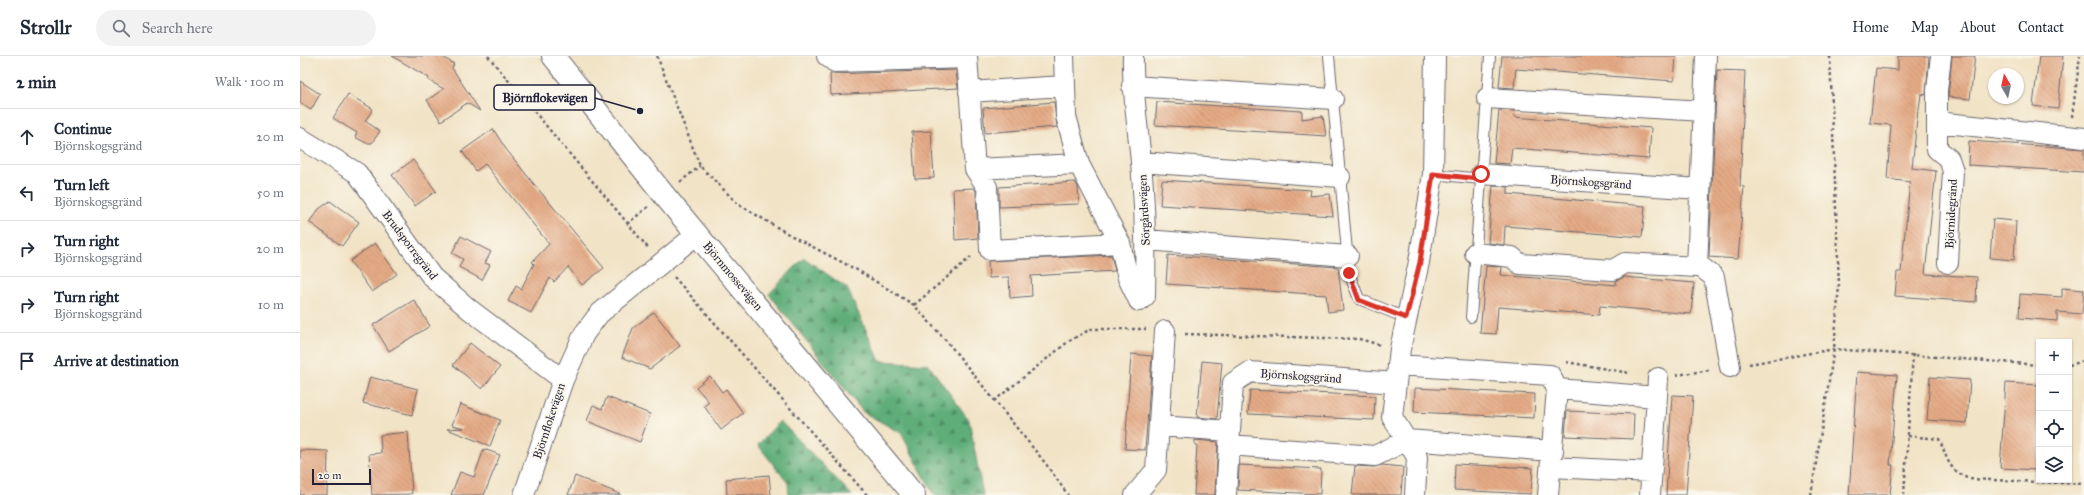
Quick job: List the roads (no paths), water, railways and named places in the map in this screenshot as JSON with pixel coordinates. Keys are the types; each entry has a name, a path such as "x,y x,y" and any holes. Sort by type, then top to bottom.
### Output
{"street":[{"name":"Björnmossevägen","path":"553,56 697,234 914,495"},
{"path":"827,56 835,62 967,57 975,169 987,187 990,250 1120,243"},
{"name":"Sörgårdsvägen","path":"1064,56 1066,116 1079,164 1120,243 1128,278 1139,301 1145,296 1146,240 1141,162 1132,86 1133,56"},
{"path":"1415,495 1417,457 1392,417 1406,318 1420,262 1433,174 1435,56"},
{"path":"1697,267 1706,56"},
{"name":"Björnidegränd","path":"1941,56 1937,90 1937,149 1949,159 1953,171 1948,263"},
{"path":"969,92 1064,86"},
{"path":"1132,86 1333,99"},
{"path":"1487,98 1704,111"},
{"path":"1937,122 2077,137"},
{"name":"Brudsporregränd","path":"300,138 357,173 432,277 469,308 563,380"},
{"path":"1141,162 1340,176"},
{"path":"975,169 1079,164"},
{"name":"Björnskogsgränd","path":"1481,176 1700,189"},
{"name":"Björnflokevägen","path":"524,495 563,380 584,334 599,314 697,234"},
{"path":"1146,240 1348,256"},
{"path":"1475,253 1512,257 1520,264 1613,270 1625,263 1701,267 1714,277 1730,367"},
{"path":"1136,495 1156,470 1165,331"},
{"name":"Björnskogsgränd","path":"1226,495 1233,382 1250,372 1550,376 1557,389"},
{"path":"1650,495 1658,378"},
{"path":"1548,495 1557,389 1657,397"},
{"path":"1159,426 1230,438 1375,456 1407,440 1651,472"}],"lane":[{"path":"1329,56 1349,273 1359,300 1406,318"},
{"path":"1471,317 1490,56"},
{"name":"Björnskogsgränd","path":"1433,174 1481,176"}],"place":[{"name":"Björnflokevägen","path":"640,111"}]}
